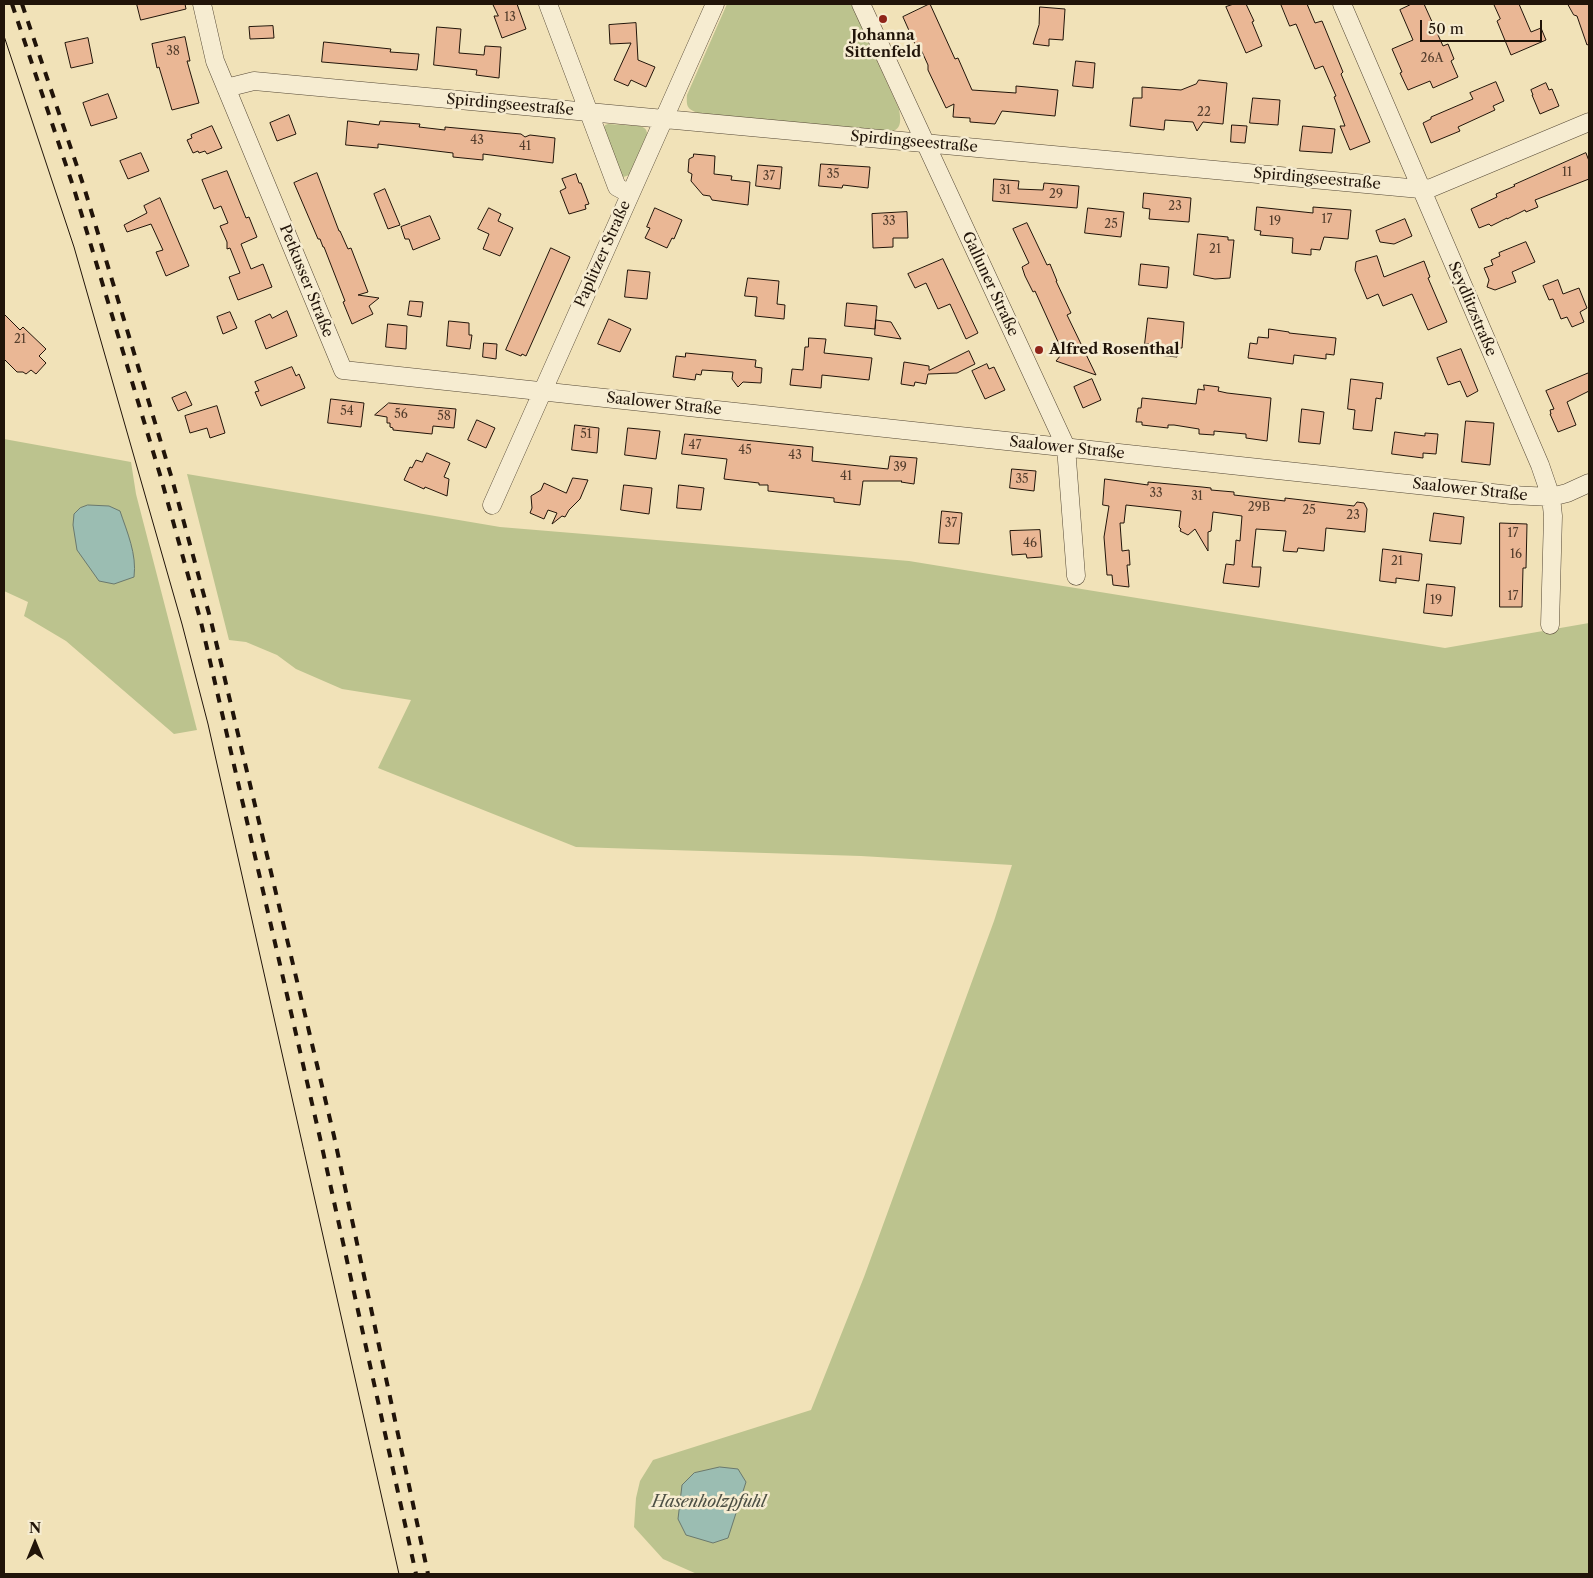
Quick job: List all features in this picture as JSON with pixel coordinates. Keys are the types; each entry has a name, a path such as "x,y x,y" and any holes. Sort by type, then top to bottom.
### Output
{"street":[{"name":"Petkusser Straße","path":"202,4 215,61 343,370 542,391"},
{"path":"548,4 617,187 630,194"},
{"name":"Paplitzer Straße","path":"492,505 715,4"},
{"name":"Galluner Straße","path":"861,4 1066,448 1076,576"},
{"name":"Seydlitzstraße","path":"1342,4 1540,465 1551,497 1553,516 1550,625"},
{"name":"Spirdingseestraße","path":"226,88 254,81 1420,189 1431,188 1589,122"},
{"name":"Saalower Straße","path":"542,391 1501,494 1551,497 1567,493 1589,483"}],"green space":[{"path":"727,4 851,4 899,109 900,124 898,127 889,132 700,114 690,109 687,103 687,95"},
{"path":"605,125 639,126 645,128 647,132 629,175 621,178 603,130"},
{"path":"4,439 131,462 136,494 197,730 174,734 66,641 24,616 28,602 4,591"},
{"path":"187,474 500,527 909,561 1445,648 1589,623 1589,1574 697,1574 663,1559 634,1527 636,1498 640,1481 653,1460 811,1410 864,1277 994,921 1012,865 861,856 576,847 378,768 411,700 342,689 296,669 277,655 246,642 229,640"}],"water":[{"path":"88,505 109,506 120,511 133,552 134,577 114,584 99,581 77,550 73,525 74,514 80,508"},
{"name":"Hasenholzpfuhl","path":"720,1467 738,1469 746,1482 728,1538 713,1543 686,1535 678,1519 682,1485 694,1473"}],"building":[{"path":"137,4 185,4 186,9 141,20"},
{"path":"493,4 517,4 526,29 502,38 494,16 498,16"},
{"path":"930,4 955,59 958,58 972,90 1016,93 1016,86 1058,90 1055,116 1002,111 995,124 970,122 970,118 953,117 954,104 946,108 918,43 915,44 903,17"},
{"path":"1234,4 1246,4 1262,46 1246,53 1226,7"},
{"path":"1281,4 1307,4 1315,23 1322,21 1343,72 1341,74 1370,142 1350,150 1340,126 1345,126 1334,97 1336,96 1323,66 1315,69 1296,24 1290,26"},
{"path":"1412,4 1424,4 1443,46 1448,44 1454,59 1451,61 1458,77 1433,88 1430,81 1408,90 1392,49 1413,40 1400,10"},
{"path":"1494,4 1519,4 1531,32 1541,28 1546,40 1511,55 1497,21 1500,19"},
{"path":"1568,4 1589,4 1589,44 1587,45 1577,16 1574,15"},
{"path":"1040,7 1065,9 1063,40 1049,39 1049,46 1033,44 1039,25"},
{"path":"636,23 638,60 655,67 646,87 631,80 628,86 614,80 631,43 610,44 609,25"},
{"path":"273,26 274,38 250,39 249,27"},
{"path":"437,27 461,29 459,53 484,55 485,46 501,47 499,78 476,75 477,70 434,65"},
{"path":"185,37 190,61 187,61 199,103 172,110 159,67 157,68 152,44"},
{"path":"88,38 93,63 71,68 65,43"},
{"path":"324,42 391,49 390,52 419,54 417,70 322,62"},
{"path":"1076,61 1095,63 1093,88 1073,86"},
{"path":"1199,80 1227,83 1223,124 1203,122 1197,131 1193,122 1165,120 1164,130 1130,126 1133,98 1142,98 1142,87 1181,90 1196,84"},
{"path":"1496,82 1504,101 1493,106 1495,110 1458,127 1460,131 1431,143 1423,123 1431,119 1431,117 1473,99 1470,93"},
{"path":"1546,83 1549,90 1552,89 1559,106 1540,114 1531,90"},
{"path":"108,94 117,118 91,126 83,103"},
{"path":"1253,98 1280,100 1278,125 1250,123"},
{"path":"289,115 296,134 277,141 270,123"},
{"path":"348,121 379,125 380,121 420,124 419,127 445,130 445,127 521,134 525,137 530,135 555,138 553,163 483,154 483,160 453,157 453,153 378,144 378,148 346,145"},
{"path":"1232,125 1247,126 1245,143 1231,142"},
{"path":"212,126 222,148 207,154 205,151 193,153 187,140 192,138 191,135"},
{"path":"1303,126 1335,129 1332,153 1300,151"},
{"path":"141,153 149,171 128,179 120,161"},
{"path":"1586,153 1589,161 1589,179 1535,200 1538,207 1526,212 1525,210 1491,226 1489,224 1479,228 1471,209 1497,197 1496,194 1514,185"},
{"path":"694,154 715,156 714,174 732,176 731,180 750,182 748,205 712,200 710,196 703,195 691,181 692,174 688,172 689,159"},
{"path":"821,164 870,167 868,188 843,185 842,188 819,186"},
{"path":"758,165 782,167 780,189 756,186"},
{"path":"227,171 246,218 249,217 257,237 241,244 251,269 263,264 272,287 238,300 229,277 240,273 230,248 227,249 227,242 220,226 228,223 221,206 214,209 202,180"},
{"path":"317,173 339,231 348,249 351,248 368,292 358,295 379,298 369,306 373,314 352,324 324,247 320,239 318,239 294,183"},
{"path":"576,174 589,204 585,205 586,209 569,214 560,191 566,188 562,179"},
{"path":"994,179 1019,181 1018,189 1043,190 1044,183 1079,186 1077,208 993,201"},
{"path":"385,189 400,225 388,229 374,194"},
{"path":"1144,193 1191,198 1189,222 1149,219 1150,209 1143,208"},
{"path":"160,198 189,266 166,276 156,252 163,250 151,224 127,232 124,225 147,213 144,206"},
{"path":"1257,207 1313,213 1313,207 1351,210 1348,239 1324,237 1320,250 1311,249 1311,255 1292,253 1293,238 1260,235 1261,231 1255,230"},
{"path":"489,208 501,214 498,221 513,228 500,256 483,249 489,234 478,229"},
{"path":"655,208 682,220 674,239 672,238 667,248 645,238 650,228 647,227"},
{"path":"1088,208 1124,212 1121,237 1085,233"},
{"path":"907,212 908,238 893,238 893,247 873,248 872,214"},
{"path":"430,216 440,239 413,250 409,239 405,239 401,227"},
{"path":"1405,219 1412,236 1394,244 1380,242 1376,231"},
{"path":"1027,223 1047,265 1050,264 1071,313 1067,315 1096,375 1056,361 1061,355 1056,345 1059,344 1035,291 1033,292 1025,276 1022,267 1029,263 1013,229"},
{"path":"1198,234 1228,237 1228,240 1234,240 1230,278 1215,279 1194,275"},
{"path":"1526,242 1535,262 1512,272 1516,282 1495,290 1487,287 1489,280 1484,268 1493,265 1491,260 1500,256 1499,253"},
{"path":"551,248 570,257 526,356 522,354 521,356 506,350"},
{"path":"1377,256 1384,277 1424,261 1430,277 1428,278 1447,322 1428,330 1412,294 1383,306 1378,294 1367,299 1355,270 1356,262"},
{"path":"943,259 978,333 966,339 950,304 938,309 926,283 915,288 908,274"},
{"path":"1141,264 1169,267 1167,288 1139,285"},
{"path":"628,270 650,272 647,299 625,297"},
{"path":"748,278 779,281 777,304 785,305 784,319 755,316 757,297 745,296"},
{"path":"1558,280 1563,294 1579,288 1587,308 1580,312 1584,322 1572,327 1567,317 1561,319 1553,299 1549,300 1543,286"},
{"path":"410,301 423,302 421,317 408,315"},
{"path":"847,303 877,306 875,329 845,326"},
{"path":"287,311 297,336 266,349 255,321 270,314 272,318"},
{"path":"230,312 237,328 223,334 217,317"},
{"path":"4,314 20,330 23,327 46,349 39,356 46,363 36,374 31,370 26,374 17,372 4,359"},
{"path":"1148,318 1184,322 1182,348 1178,348 1177,357 1148,354 1149,344 1145,344"},
{"path":"609,319 631,329 620,352 598,344"},
{"path":"876,320 891,322 901,339 875,335"},
{"path":"449,321 469,323 469,335 472,335 470,349 447,346"},
{"path":"388,324 407,326 406,349 386,347"},
{"path":"1269,329 1336,338 1334,355 1326,354 1326,359 1294,355 1293,364 1248,358 1250,343 1257,344 1258,337 1268,338"},
{"path":"809,338 826,339 824,353 872,358 869,380 822,375 821,388 790,385 792,369 803,370 805,347 808,347"},
{"path":"484,343 497,344 496,359 483,357"},
{"path":"1461,349 1478,391 1467,397 1460,381 1448,385 1437,358"},
{"path":"969,351 975,364 957,373 928,374 926,384 915,382 914,386 901,384 904,362 929,366 929,370"},
{"path":"686,353 756,360 755,367 762,368 761,383 743,382 738,387 732,379 733,372 702,370 701,375 696,374 695,380 673,377 676,356 685,357"},
{"path":"987,364 989,369 994,367 1005,390 985,399 972,371"},
{"path":"292,367 296,376 299,374 305,388 261,406 255,392 259,391 255,382"},
{"path":"1589,373 1589,391 1567,402 1576,425 1558,432 1550,414 1550,410 1554,409 1546,391"},
{"path":"1092,379 1101,400 1083,408 1074,387"},
{"path":"1351,379 1383,383 1381,399 1376,398 1372,431 1353,429 1355,410 1348,409"},
{"path":"1204,385 1219,387 1218,391 1227,393 1271,398 1267,441 1246,438 1246,434 1214,431 1214,435 1199,434 1199,429 1174,425 1168,425 1168,428 1142,425 1142,422 1136,422 1142,398 1196,404 1198,389 1204,390"},
{"path":"186,392 192,405 178,411 172,398"},
{"path":"331,399 364,403 361,427 328,423"},
{"path":"389,403 456,409 454,428 433,426 432,434 393,430 390,427 390,423 387,423 387,417 375,415"},
{"path":"217,406 225,433 210,438 207,428 190,433 185,416"},
{"path":"1302,409 1324,412 1320,444 1299,442"},
{"path":"477,420 495,428 486,448 468,440"},
{"path":"1466,421 1494,423 1490,465 1462,462"},
{"path":"575,425 599,428 597,453 572,450"},
{"path":"628,428 660,431 656,459 625,455"},
{"path":"1395,432 1425,436 1425,433 1438,434 1436,454 1423,453 1423,458 1392,454"},
{"path":"685,434 813,447 812,461 888,469 890,456 917,458 914,484 902,481 863,481 860,505 834,502 834,498 768,491 768,485 724,479 727,459 682,454"},
{"path":"427,453 450,463 444,477 449,479 447,496 404,480 410,467 412,468 416,460 422,462"},
{"path":"1012,469 1036,471 1034,491 1010,488"},
{"path":"573,478 588,480 580,499 565,517 562,516 552,524 557,513 548,510 544,519 530,513 532,508 531,496 541,490 544,483 566,493"},
{"path":"1105,479 1148,485 1148,482 1211,488 1211,490 1234,492 1234,495 1285,501 1285,498 1354,506 1357,502 1364,503 1367,509 1365,532 1326,528 1324,551 1298,548 1297,552 1283,551 1286,531 1256,529 1252,567 1261,567 1259,587 1223,583 1226,564 1234,565 1236,540 1240,541 1242,516 1213,512 1211,531 1208,532 1208,551 1195,529 1188,535 1180,531 1181,511 1126,505 1124,523 1120,523 1122,551 1129,550 1130,565 1127,565 1129,587 1113,585 1112,575 1107,575 1104,537 1109,506 1103,505"},
{"path":"624,485 652,488 649,514 621,510"},
{"path":"679,485 704,488 701,510 677,508"},
{"path":"942,511 962,513 959,544 939,543"},
{"path":"1434,513 1464,517 1461,544 1430,541"},
{"path":"1500,523 1527,524 1526,568 1523,568 1522,607 1500,607"},
{"path":"1040,530 1042,557 1027,558 1026,554 1012,555 1010,531"},
{"path":"1383,549 1422,554 1419,581 1396,578 1396,583 1380,581"},
{"path":"1427,584 1455,587 1452,616 1424,613"}],"tram line":[{"path":"4,36 74,247 182,624 208,724 399,1574"}],"railway":[{"path":"12,4 74,189 161,478 201,622 320,1138 416,1574"},
{"path":"22,4 84,187 172,479 211,621 334,1136 428,1574"}],"place":[{"name":"Johanna Sittenfeld","path":"883,19"},
{"name":"Alfred Rosenthal","path":"1039,350"}]}
